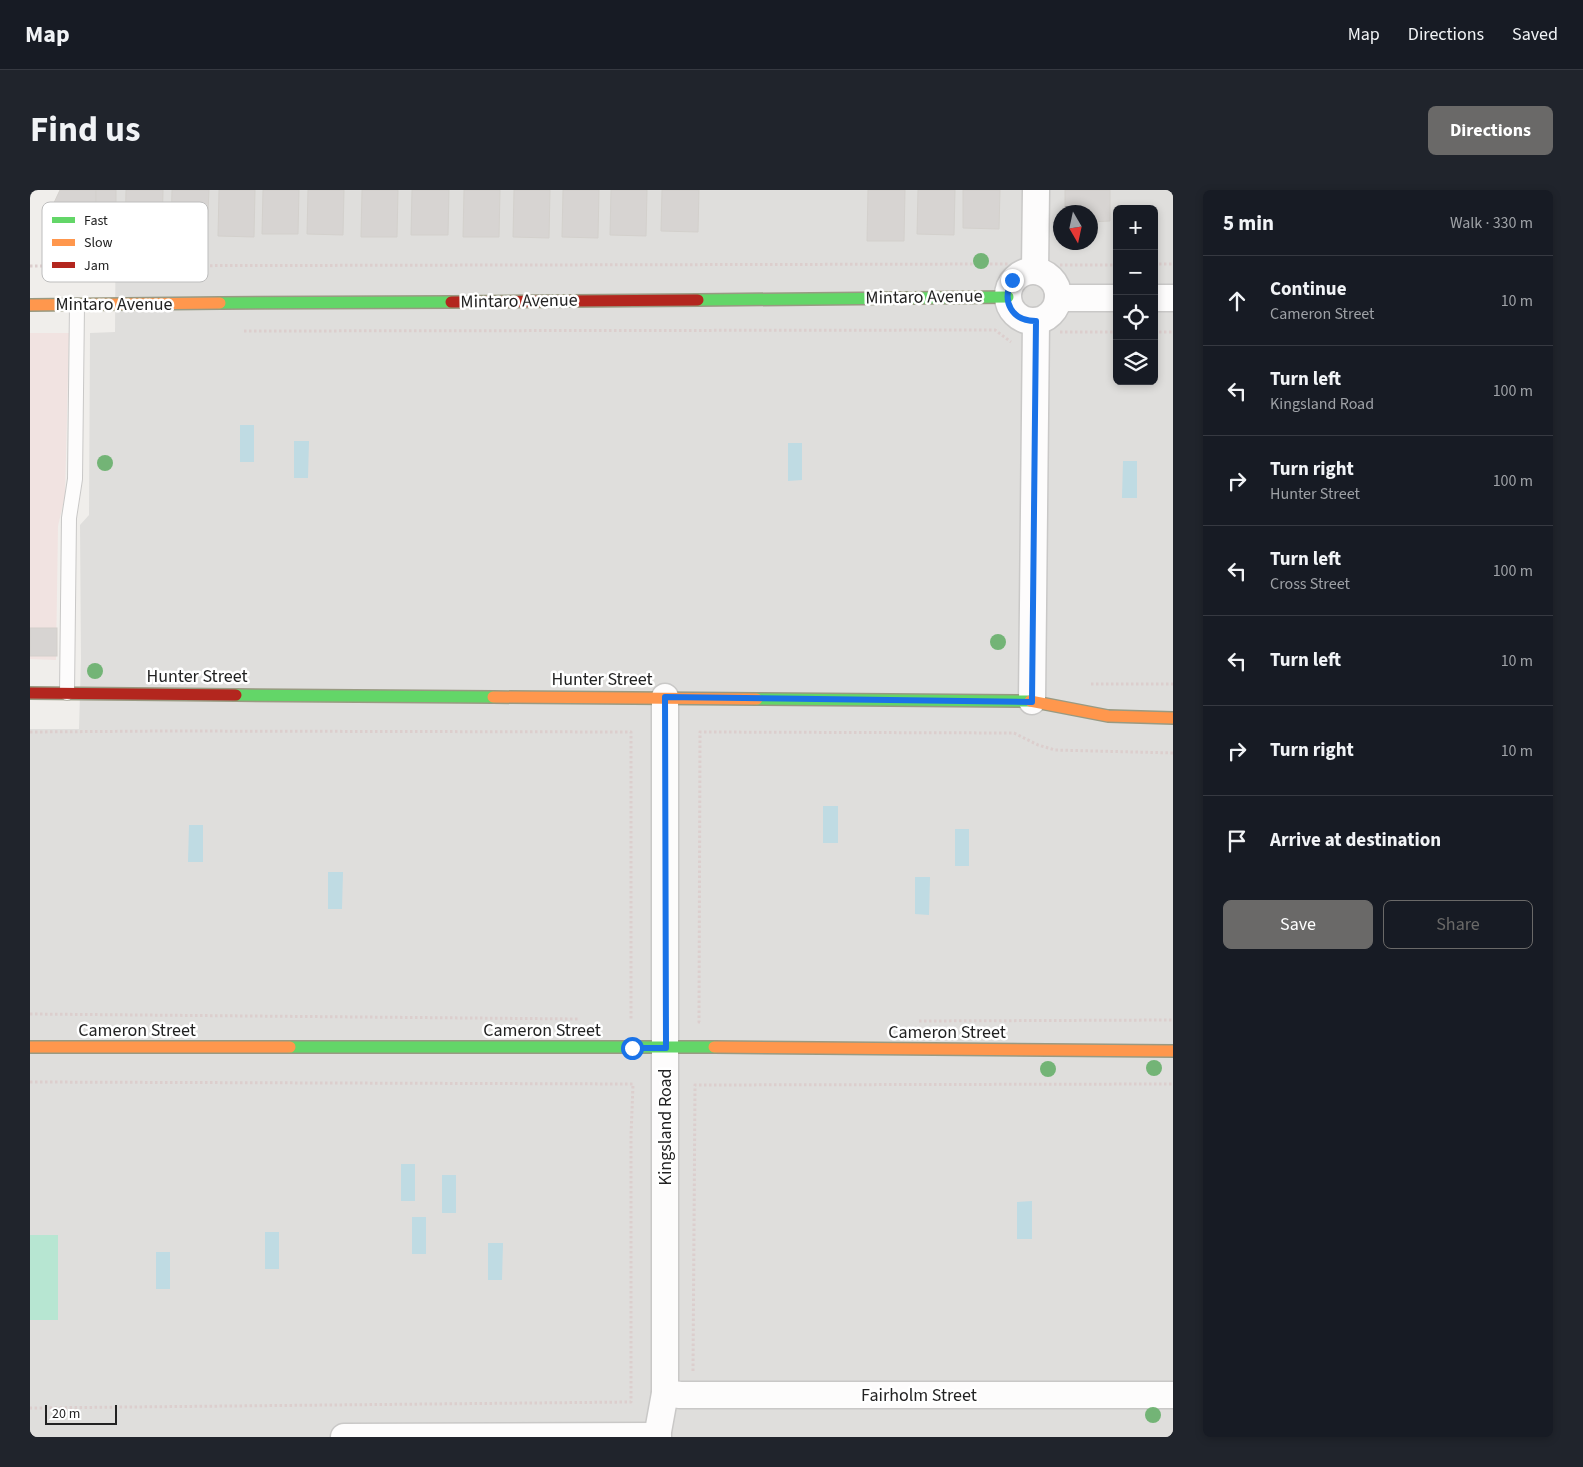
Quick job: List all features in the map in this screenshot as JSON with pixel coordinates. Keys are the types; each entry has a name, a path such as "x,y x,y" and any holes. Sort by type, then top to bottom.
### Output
{"street":[{"path":"1035,270 1036,190"},
{"path":"1035,270 1043,272 1055,283 1058,298 1052,313 1045,318 1028,321 1020,318 1013,312 1009,305 1008,297 1008,288 1012,280 1027,271 1035,270"},
{"name":"Mintaro Avenue","path":"30,305 1008,297"},
{"path":"1058,298 1113,298"},
{"path":"1158,298 1173,298"},
{"path":"1032,702 1036,321"},
{"name":"Hunter Street","path":"30,693 665,697 1032,702 1108,716 1173,718"},
{"name":"Kingsland Road","path":"658,1436 665,1393 665,697"},
{"name":"Cameron Street","path":"30,1047 1173,1051"},
{"name":"Fairholm Street","path":"665,1393 1173,1395"},
{"path":"344,1437 658,1436"}],"lane":[{"path":"67,693 69,518 76,479 77,305"}],"path":[{"path":"208,266 1008,264 1008,258"},
{"path":"1058,258 1058,265 1113,264"},
{"path":"1158,264 1173,264"},
{"path":"236,332 995,330 1014,344"},
{"path":"1059,339 1059,332 1113,332"},
{"path":"1158,332 1173,332"},
{"path":"1085,684 1173,684"},
{"path":"30,732 631,732 631,1019 622,1019"},
{"path":"709,1022 699,1022 700,732 1014,733 1038,745 1055,750 1173,753"},
{"path":"30,1014 582,1019"},
{"path":"916,1021 1173,1020"},
{"path":"30,1082 633,1084 631,1134 630,1402 30,1408"},
{"path":"702,1372 693,1372 695,1085 1173,1084"}],"shaded area":[{"path":"116,190 1173,190 1173,1437 30,1437 30,729 79,729 81,659 80,525 89,515 90,333 115,332 115,282 208,282 208,202 116,202"},
{"path":"30,333 69,333 65,496 58,526 56,660 30,659"}],"green space":[{"path":"30,1235 58,1235 58,1320 30,1320"}],"water":[{"path":"240,425 254,425 254,462 240,462"},
{"path":"294,441 309,441 308,478 294,478"},
{"path":"788,443 802,443 802,480 788,481"},
{"path":"1123,461 1137,461 1137,498 1122,498"},
{"path":"823,806 838,806 838,843 823,843"},
{"path":"189,825 203,825 203,862 188,862"},
{"path":"955,829 969,829 969,866 955,866"},
{"path":"328,872 343,872 342,909 328,909"},
{"path":"915,877 930,877 929,915 915,914"},
{"path":"401,1164 415,1164 415,1201 401,1201"},
{"path":"442,1175 456,1175 456,1213 442,1213"},
{"path":"1032,1201 1032,1239 1017,1239 1017,1202"},
{"path":"412,1217 426,1217 426,1254 412,1254"},
{"path":"265,1232 279,1232 279,1269 265,1269"},
{"path":"488,1243 503,1243 502,1280 488,1280"},
{"path":"156,1252 170,1252 170,1289 156,1289"}],"building":[{"path":"60,190 96,190 96,202 54,202"},
{"path":"96,190 116,190 116,202 96,202"},
{"path":"126,190 163,190 163,202 126,202"},
{"path":"172,190 209,190 208,212 208,202 172,202"},
{"path":"219,190 255,190 254,237 218,236"},
{"path":"263,190 299,190 298,234 262,234"},
{"path":"308,190 344,190 343,235 307,234"},
{"path":"362,190 398,190 397,237 361,237"},
{"path":"412,190 449,190 448,235 411,235"},
{"path":"464,190 500,190 499,237 463,237"},
{"path":"514,190 550,190 549,238 513,237"},
{"path":"563,190 599,190 598,238 562,237"},
{"path":"611,190 647,190 646,236 610,235"},
{"path":"662,190 699,190 698,232 661,231"},
{"path":"868,190 905,190 904,241 867,241"},
{"path":"918,190 955,190 954,235 917,234"},
{"path":"963,190 1000,190 999,229 963,228"},
{"path":"1065,190 1110,190 1110,221 1098,222 1098,205 1065,205"},
{"path":"30,628 57,628 57,656 30,656"}],"traffic: fast":[{"path":"698,300 1008,297"},
{"path":"220,303 451,302"},
{"path":"236,695 493,697"},
{"path":"757,699 1030,701"},
{"path":"290,1047 714,1047"}],"traffic: slow":[{"path":"30,305 220,303"},
{"path":"493,697 757,699"},
{"path":"1030,701 1108,716 1173,718"},
{"path":"30,1047 290,1047"},
{"path":"714,1047 1173,1051"}],"traffic: jam":[{"path":"451,302 698,300"},
{"path":"30,693 236,695"}],"route":[{"path":"632,1048 666,1048 665,697 1032,702 1034,673 1036,321 1020,318 1013,312 1009,305 1008,297 1008,288 1012,280"}]}
